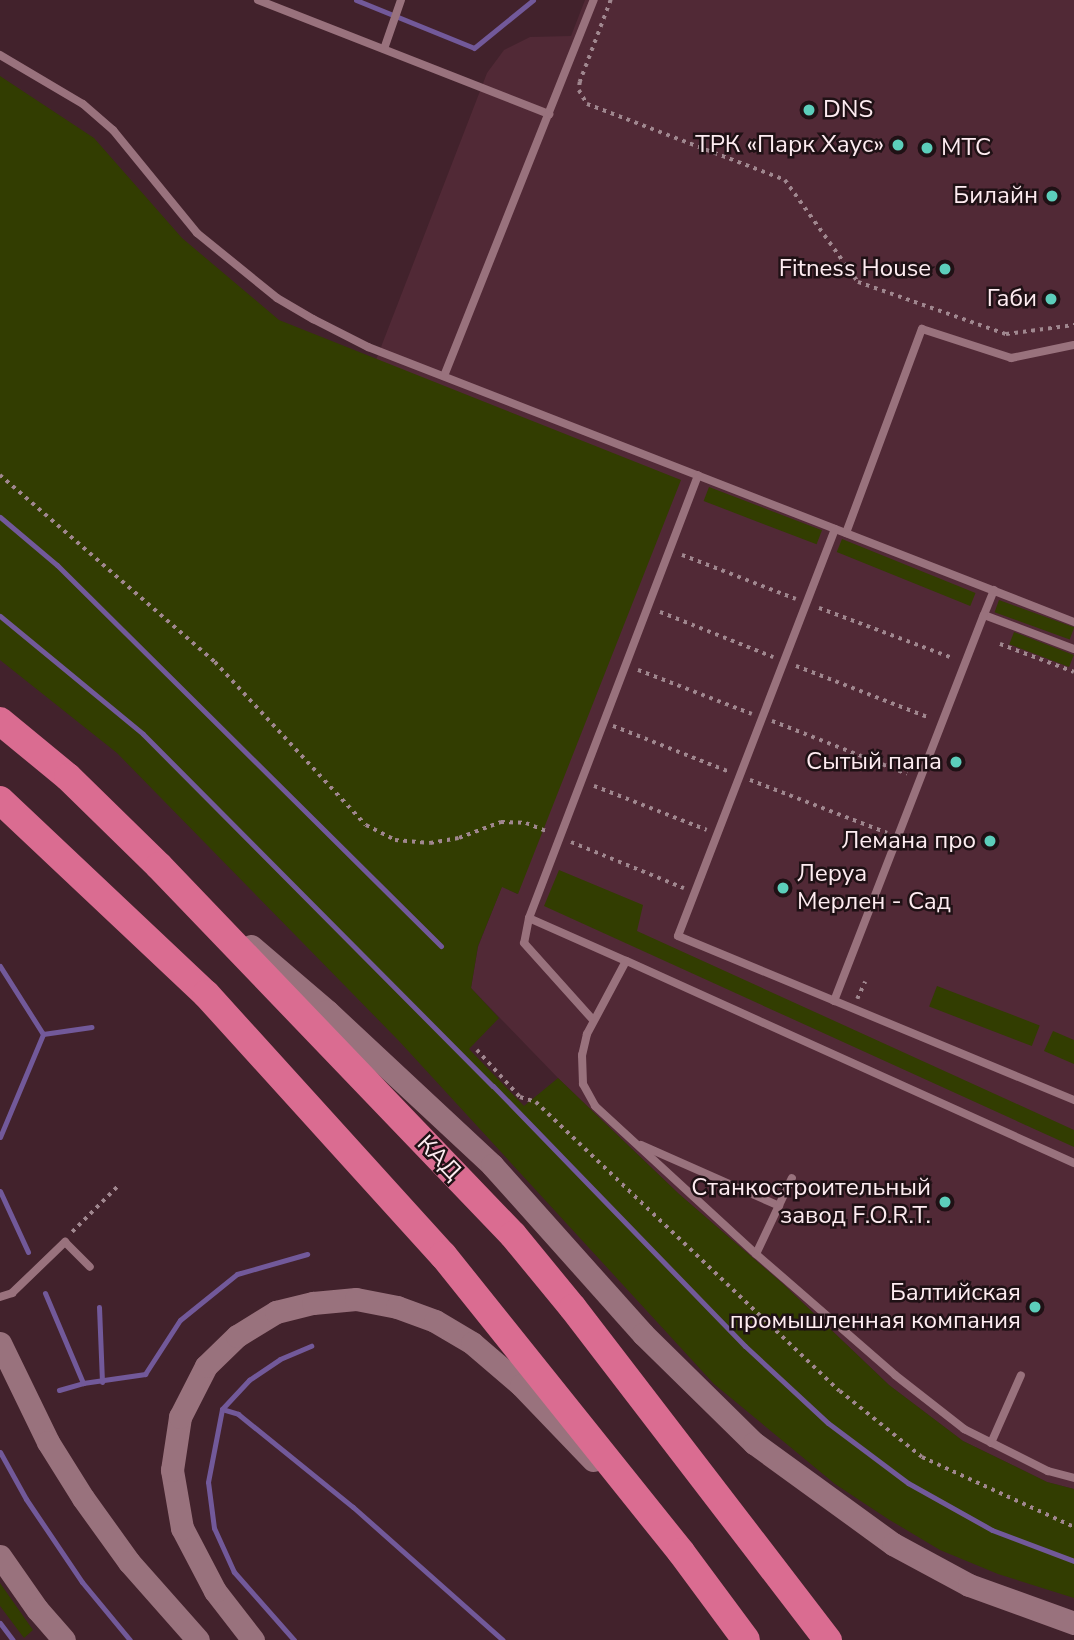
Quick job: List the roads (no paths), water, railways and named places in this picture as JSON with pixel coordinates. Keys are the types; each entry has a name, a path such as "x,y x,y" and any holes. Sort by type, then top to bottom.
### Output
{"highway":[{"name":"КАД","path":"0,721 68,777 159,866 513,1235 573,1308 828,1640"},
{"path":"0,800 206,994 443,1255 681,1552 746,1640"}],"main road":[{"path":"159,866 327,1011 492,1165 643,1334 754,1443 785,1469 893,1544 969,1585 1074,1623"},
{"path":"253,1640 215,1591 182,1528 172,1470 180,1417 206,1366 237,1336 276,1312 313,1303 356,1299 397,1307 435,1321 472,1343 520,1385 681,1552"},
{"path":"0,1343 48,1442 83,1497 129,1562 198,1640"},
{"path":"0,1556 37,1609 64,1640"}],"lane":[{"path":"258,0 549,114"},
{"path":"384,50 401,0"},
{"path":"444,376 594,0"},
{"path":"0,55 83,104 113,130 197,233 277,298 368,347 1074,622"},
{"path":"846,533 922,329 1011,358 1074,345"},
{"path":"593,1020 524,943 529,918 698,475"},
{"path":"835,528 678,936 1074,1100"},
{"path":"834,1001 994,590"},
{"path":"984,615 1074,649"},
{"path":"529,918 1074,1164"},
{"path":"626,961 593,1020 582,1055 583,1084 595,1106 756,1254 895,1375 964,1429 1048,1471 1074,1478"},
{"path":"633,1142 779,1206"},
{"path":"756,1254 792,1178"},
{"path":"0,1297 12,1293 65,1242 90,1267"},
{"path":"991,1443 1021,1375"}],"waterway":[{"path":"356,0 474,48 533,0"},
{"path":"0,517 57,565 441,946"},
{"path":"0,616 143,734 493,1086 745,1346 828,1423 908,1483 992,1530 1074,1561"},
{"path":"0,966 43,1034"},
{"path":"0,1137 43,1034 91,1027"},
{"path":"0,1191 28,1252"},
{"path":"59,1390 83,1383 145,1374 180,1320 237,1274 307,1254"},
{"path":"45,1293 83,1383"},
{"path":"99,1307 102,1382"},
{"path":"294,1640 234,1572 214,1528 208,1482 222,1409 249,1380 280,1359 311,1346"},
{"path":"222,1409 238,1414 353,1507 503,1640"},
{"path":"0,1452 26,1499 82,1582 130,1640"},
{"path":"0,1623 13,1640"}],"place":[{"name":"DNS","path":"809,110"},
{"name":"ТРК «Парк Хаус»","path":"898,145"},
{"name":"МТС","path":"927,148"},
{"name":"Билайн","path":"1052,196"},
{"name":"Fitness House","path":"945,269"},
{"name":"Габи","path":"1051,299"},
{"name":"Сытый папа","path":"956,762"},
{"name":"Лемана про","path":"990,841"},
{"name":"Леруа Мерлен - Сад","path":"783,888"},
{"name":"Станкостроительный завод F.O.R.T.","path":"945,1202"},
{"name":"Балтийская промышленная компания","path":"1035,1307"}]}
